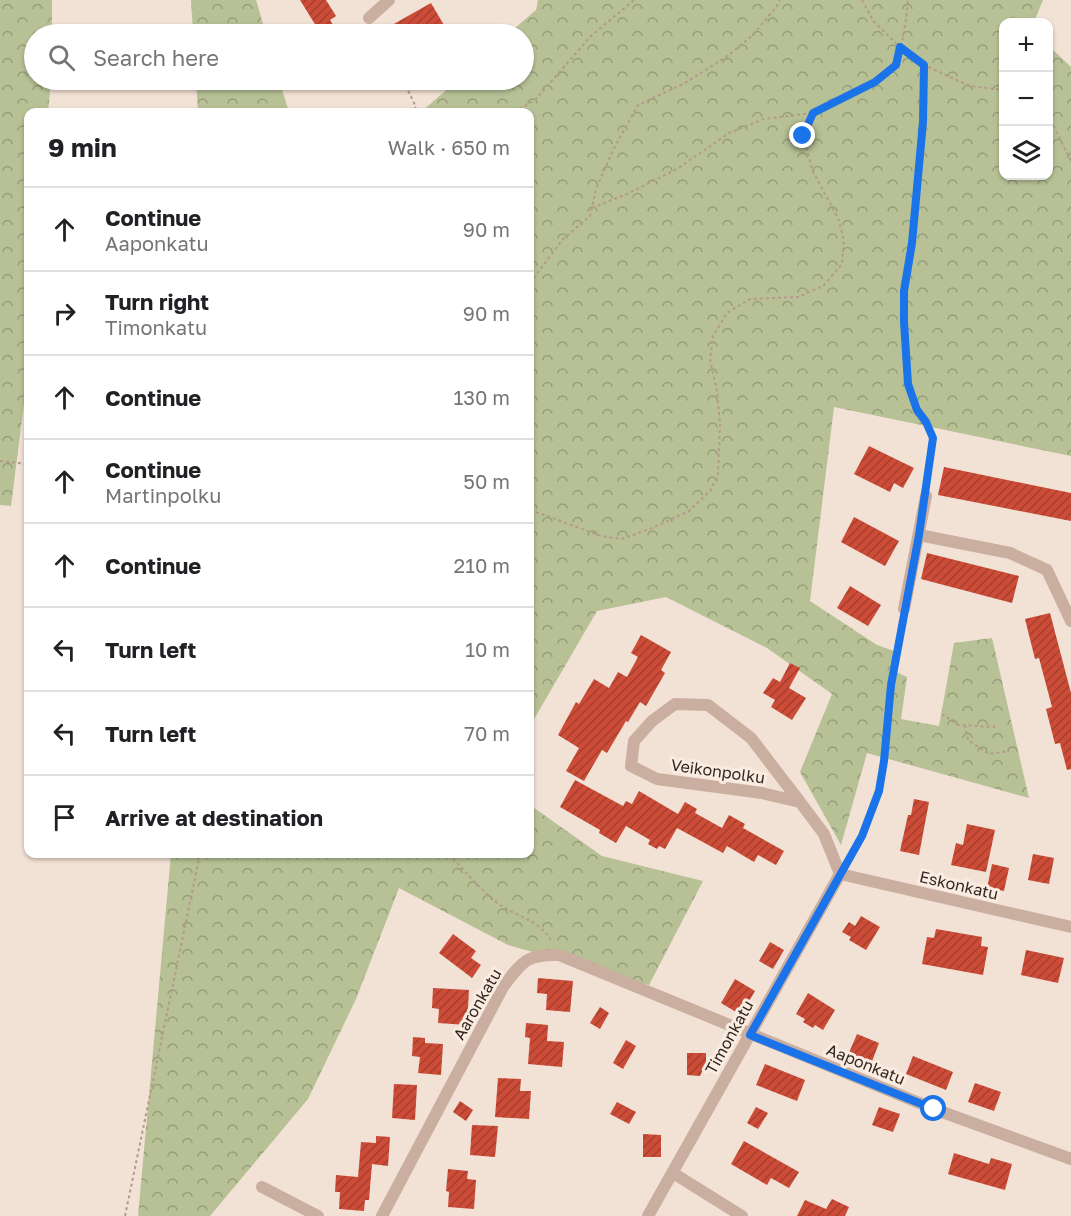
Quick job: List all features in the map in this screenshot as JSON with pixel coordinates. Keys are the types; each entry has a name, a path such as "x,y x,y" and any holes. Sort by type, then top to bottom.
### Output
{"street":[{"path":"369,18 389,0"},
{"path":"904,609 926,496"},
{"path":"919,535 1010,553 1047,570 1071,621"},
{"name":"Veikonpolku","path":"800,802 762,793 657,779 632,766 634,741 652,720 675,704 708,705 751,738 800,802 824,834 840,874"},
{"name":"Eskonkatu","path":"840,874 1071,927"},
{"name":"Timonkatu","path":"648,1216 840,874"},
{"name":"Aaronkatu","path":"382,1216 503,987 529,958 559,955 750,1035"},
{"name":"Aaponkatu","path":"750,1035 934,1109 1071,1159"},
{"path":"673,1173 742,1216"},
{"path":"262,1187 318,1216"}],"path":[{"path":"521,108 535,100 591,36 634,0"},
{"path":"534,278 563,239 590,216 596,189 613,150 639,105 685,83 726,57 752,36 780,0"},
{"path":"862,0 874,22 900,47 924,65 970,86 999,89"},
{"path":"592,208 677,169 729,133 764,119 813,113 875,82 896,65 908,16 908,0"},
{"path":"924,65 923,122 912,243 904,291 908,384 917,410 926,422 933,438 926,496"},
{"path":"408,90 415,108"},
{"path":"534,512 601,536 622,539 689,511 711,490 718,474 720,424 717,391 710,360 713,336 727,313 750,299 798,297 823,286 842,264 844,240 838,218 813,172 803,136 813,113"},
{"path":"1053,125 1071,161"},
{"path":"0,461 24,464"},
{"path":"840,874 862,836 879,791 891,685 904,609"},
{"path":"942,714 958,725 995,727"},
{"path":"965,725 968,740 989,754 1009,751"},
{"path":"125,1216 199,858"},
{"path":"453,858 497,903 532,920 547,932 559,955"}],"green space":[{"path":"0,0 52,0 52,24 24,24 24,90 50,90 48,108 24,108 24,404 11,506 0,505"},
{"path":"191,0 256,0 263,24 192,24"},
{"path":"538,0 1043,0 1036,18 999,18 999,180 1053,180 1053,50 1071,67 1071,456 834,407 810,601 877,645 897,652 894,671 907,677 901,719 939,726 954,643 992,638 1029,798 867,753 841,845 800,772 832,694 767,648 666,597 597,611 534,719 534,108 426,108 446,90 534,90 534,24 520,24 536,10"},
{"path":"197,90 282,90 288,108 198,108"},
{"path":"534,808 602,856 703,881 649,985 508,945 399,888 356,999 308,1099 210,1216 138,1216 171,858 534,858"}],"building":[{"path":"300,0 326,0 336,16 330,20 333,24 315,24"},
{"path":"431,3 443,24 394,24"},
{"path":"869,446 914,468 903,488 894,483 890,492 854,474"},
{"path":"944,467 1071,493 1071,521 938,495"},
{"path":"854,517 899,541 885,566 841,542"},
{"path":"927,553 1019,576 1012,603 921,579"},
{"path":"850,586 881,605 868,626 837,608"},
{"path":"1050,613 1071,693 1071,769 1067,770 1060,743 1055,744 1046,709 1052,707 1039,658 1035,659 1025,619"},
{"path":"641,635 671,652 661,670 665,673 646,706 640,702 607,753 602,750 584,781 566,771 579,748 558,735 576,702 579,704 594,679 609,688 618,672 627,677 638,657 631,653"},
{"path":"790,663 800,668 789,688 806,698 792,720 771,707 775,700 763,693 773,678 780,682"},
{"path":"575,780 623,806 626,801 632,804 639,791 678,814 685,802 697,809 695,813 722,828 729,815 745,824 743,828 784,851 776,865 758,855 754,862 727,846 723,853 677,828 665,849 659,846 657,849 648,844 650,840 626,826 616,843 599,833 600,830 560,807"},
{"path":"914,799 929,802 919,855 900,851"},
{"path":"967,824 995,830 986,872 951,865 956,843 963,845"},
{"path":"1033,854 1054,858 1049,884 1028,880"},
{"path":"992,864 1009,868 1004,891 987,888"},
{"path":"861,916 880,927 866,950 849,940 851,937 842,932 849,922 855,926"},
{"path":"936,929 982,937 981,946 988,947 983,975 922,964 927,937 934,938"},
{"path":"453,934 476,951 471,958 481,965 472,978 439,953"},
{"path":"770,942 784,950 773,969 759,961"},
{"path":"1026,950 1064,958 1058,983 1021,975"},
{"path":"538,978 573,981 570,1012 546,1010 547,994 537,993"},
{"path":"735,979 755,991 741,1015 721,1003"},
{"path":"433,988 469,990 467,1025 438,1023 439,1009 432,1008"},
{"path":"808,993 835,1010 823,1030 815,1025 813,1028 803,1022 805,1019 796,1014"},
{"path":"600,1007 609,1013 600,1029 590,1023"},
{"path":"526,1023 548,1025 547,1041 564,1042 562,1067 528,1064 530,1038 525,1037"},
{"path":"857,1034 879,1043 871,1064 848,1055"},
{"path":"413,1037 425,1038 425,1043 443,1044 441,1075 418,1073 420,1057 412,1056"},
{"path":"626,1040 636,1046 623,1069 613,1063"},
{"path":"687,1053 706,1053 706,1063 700,1076 687,1075"},
{"path":"913,1056 953,1072 946,1090 906,1074"},
{"path":"765,1064 805,1080 797,1101 756,1085"},
{"path":"498,1078 521,1079 520,1091 531,1091 529,1119 495,1117"},
{"path":"975,1083 1001,1092 994,1111 968,1102"},
{"path":"394,1084 417,1085 415,1120 392,1118"},
{"path":"460,1101 473,1110 466,1121 453,1112"},
{"path":"617,1102 636,1112 629,1124 610,1114"},
{"path":"756,1107 768,1113 758,1129 747,1123"},
{"path":"879,1107 900,1114 893,1132 872,1125"},
{"path":"472,1125 498,1126 495,1157 470,1155"},
{"path":"643,1134 661,1135 661,1157 643,1157"},
{"path":"376,1136 390,1137 388,1166 372,1164 369,1200 365,1200 364,1211 339,1209 340,1192 335,1192 336,1175 358,1177 361,1142 376,1143"},
{"path":"744,1141 799,1172 789,1188 771,1178 767,1185 731,1164"},
{"path":"954,1153 989,1164 991,1158 1012,1164 1005,1190 948,1174"},
{"path":"448,1169 468,1171 467,1179 476,1180 474,1209 448,1207 449,1192 446,1191"},
{"path":"832,1199 849,1207 845,1216 797,1216 805,1200 826,1209"}],"route":[{"path":"803,136 813,113 875,82 896,65 900,47 924,65 923,122 912,243 904,291 904,322 908,353 908,384 917,410 926,422 933,438 926,496 891,685 879,791 862,836 750,1035 934,1109"}]}
